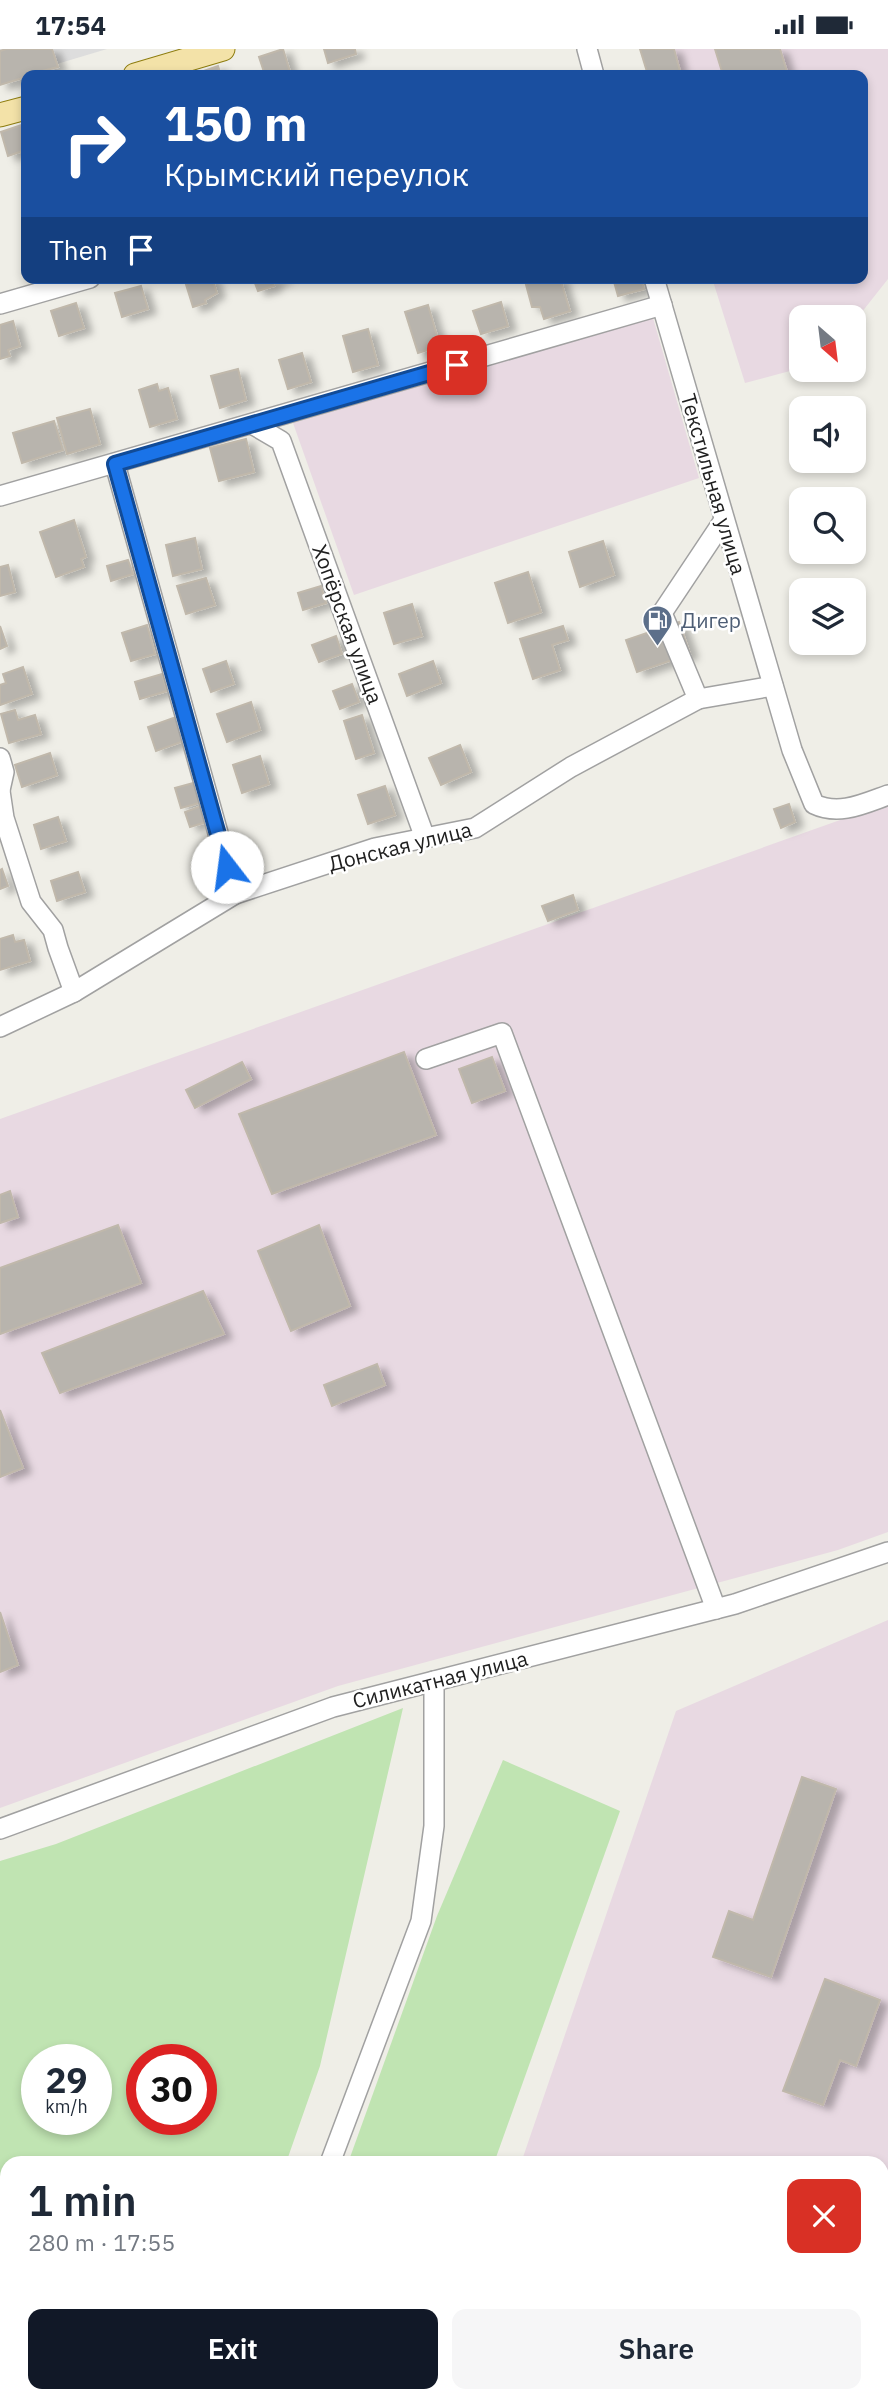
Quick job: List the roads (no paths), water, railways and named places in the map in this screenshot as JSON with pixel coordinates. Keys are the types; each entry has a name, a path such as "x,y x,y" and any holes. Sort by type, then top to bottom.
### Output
{"main road":[{"path":"152,70 223,49"},
{"path":"0,115 21,109"}],"street":[{"path":"587,49 593,70"},
{"path":"0,304 69,284"},
{"name":"Текстильная улица","path":"656,284 792,750 814,804 828,811 855,807 888,795"},
{"path":"0,496 662,305"},
{"name":"Хопёрская улица","path":"252,424 281,441 425,838"},
{"path":"115,464 235,894"},
{"path":"698,699 662,613 724,520"},
{"name":"Донская улица","path":"0,1027 74,992 235,894 375,848 475,828 571,767 698,699 773,687"},
{"path":"0,758 4,772 0,791 4,818 31,902 53,930 74,992"},
{"path":"426,1059 502,1033 716,1609"},
{"name":"Силикатная улица","path":"0,1829 333,1707 716,1609 888,1552"},
{"path":"333,2156 421,1921 434,1826 434,1681"}],"place":[{"name":"Дигер","path":"658,647"}]}
